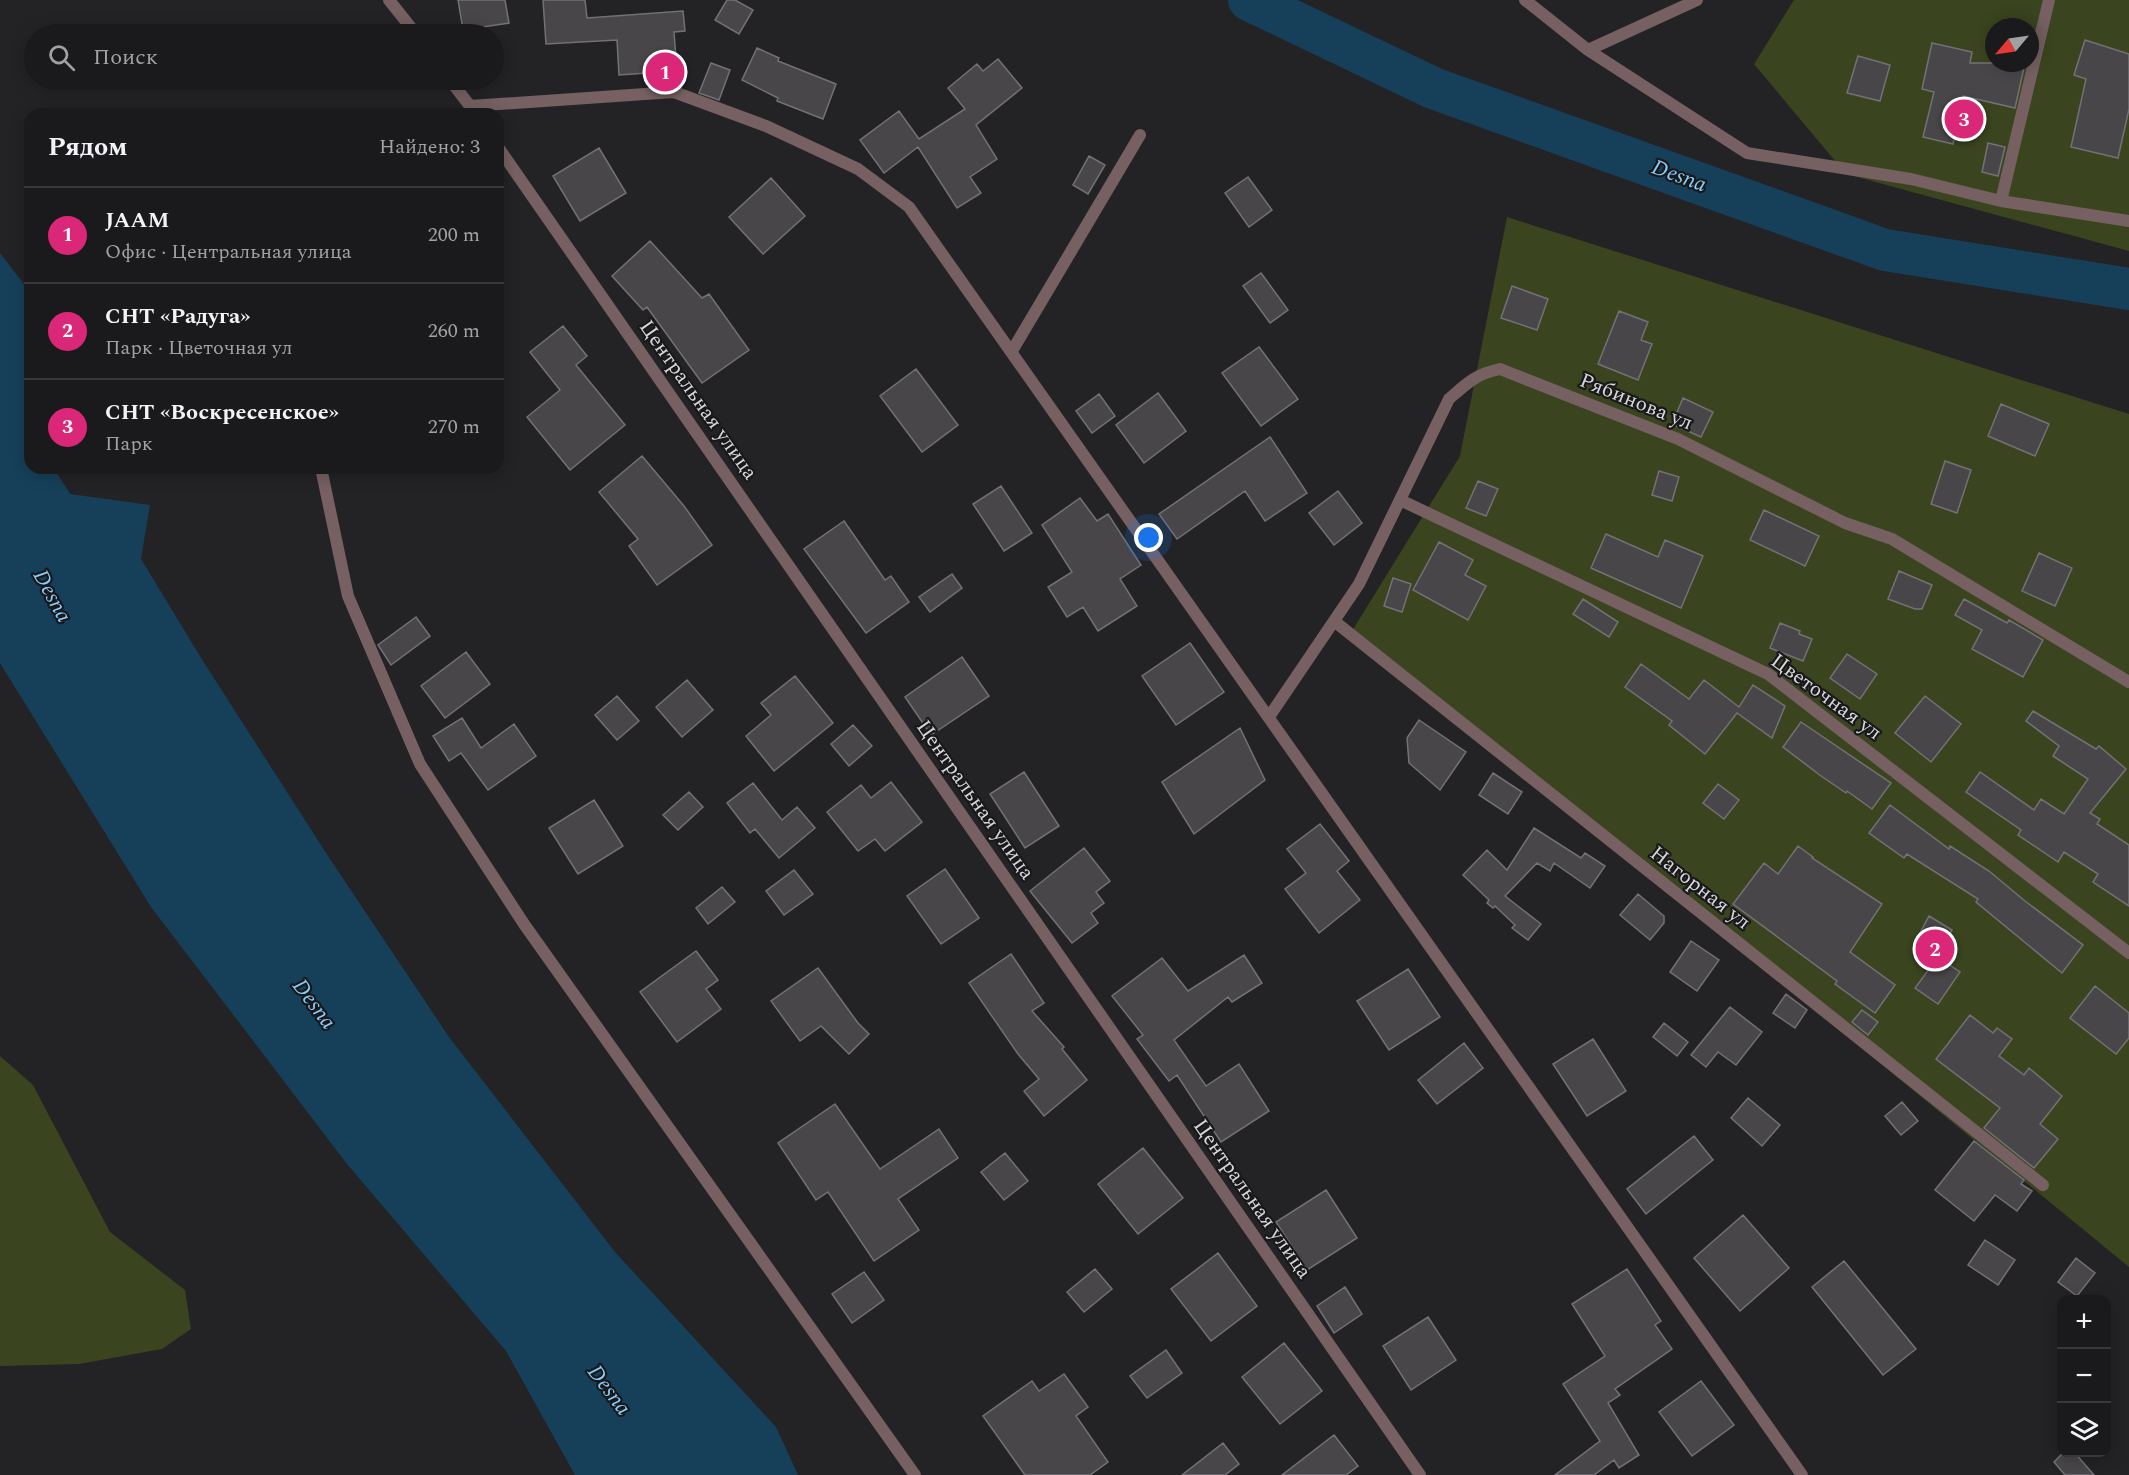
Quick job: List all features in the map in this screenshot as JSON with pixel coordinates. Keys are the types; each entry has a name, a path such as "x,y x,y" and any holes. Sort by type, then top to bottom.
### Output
{"street":[{"path":"389,0 408,24"},
{"path":"1525,0 1588,50 1747,153 1911,179 2001,201 2129,221"},
{"path":"1588,50 1697,0"},
{"path":"2001,201 2049,0"},
{"path":"456,90 468,108"},
{"path":"502,108 674,92 766,126 858,169 909,207 1802,1475"},
{"path":"1012,351 1140,135"},
{"name":"Центральная улица","path":"504,156 1420,1475"},
{"name":"Рябинова ул","path":"1269,717 1359,584 1449,399 1468,381 1482,373 1500,369 1678,439 1845,523 1892,539 2129,682"},
{"path":"322,474 348,596 420,764 524,924 915,1475"},
{"name":"Цветочная ул","path":"1400,500 1768,674 2129,953"},
{"name":"Нагорная ул","path":"1334,621 2043,1185"}],"green space":[{"path":"1794,0 2129,0 2129,251 1846,174 1754,64"},
{"path":"1507,217 2129,414 2129,1267 1352,631 1460,456"},
{"path":"0,1056 33,1085 110,1232 185,1290 191,1329 162,1349 79,1364 0,1366"}],"water":[{"path":"0,253 24,284 24,474 58,474 70,494 150,505 141,559 203,661 328,856 449,1037 615,1252 776,1427 798,1475 575,1475 506,1351 347,1164 151,907 0,663"}],"building":[{"path":"458,0 505,0 509,23 462,24"},
{"path":"543,0 585,0 587,18 683,11 685,31 674,32 677,71 619,75 617,40 546,44"},
{"path":"727,0 735,0 753,10 739,34 715,20"},
{"path":"2085,40 2129,54 2129,109 2118,158 2071,147 2086,79 2074,75"},
{"path":"1932,43 1972,52 1970,63 1985,63 1985,72 2023,72 2015,108 1963,96 1953,144 1923,137 1934,92 1922,89"},
{"path":"757,48 779,58 778,61 836,84 823,119 777,101 778,98 742,80"},
{"path":"1858,56 1890,65 1880,101 1847,93"},
{"path":"998,59 1022,88 976,125 997,159 970,177 981,193 957,208 918,147 884,173 860,140 899,111 919,139 965,109 948,88 977,64 983,71"},
{"path":"711,63 730,70 719,100 699,93"},
{"path":"1988,143 2005,147 1998,176 1982,172"},
{"path":"599,148 626,193 580,221 553,176"},
{"path":"1089,156 1105,165 1088,194 1073,185"},
{"path":"1248,177 1272,210 1249,227 1225,193"},
{"path":"771,178 805,216 763,254 729,217"},
{"path":"650,241 702,298 709,294 749,350 702,383 647,307 643,310 612,276"},
{"path":"1261,273 1288,310 1270,323 1243,286"},
{"path":"1512,286 1548,299 1537,330 1501,318"},
{"path":"1619,311 1648,322 1641,340 1652,344 1638,380 1598,364"},
{"path":"563,326 587,356 576,365 625,425 570,470 527,417 560,390 530,352"},
{"path":"1259,347 1298,399 1261,426 1222,373"},
{"path":"916,369 958,425 922,452 880,396"},
{"path":"1158,393 1186,431 1144,463 1116,425"},
{"path":"1099,394 1115,416 1092,433 1076,411"},
{"path":"1683,398 1713,412 1701,437 1672,424"},
{"path":"2001,404 2049,424 2035,456 1988,436"},
{"path":"1270,437 1307,493 1265,521 1245,491 1177,539 1159,514"},
{"path":"642,456 684,506 712,545 657,585 629,546 638,539 599,492"},
{"path":"1945,461 1971,470 1957,513 1931,504"},
{"path":"1659,471 1679,477 1672,501 1652,495"},
{"path":"1478,481 1498,489 1486,516 1466,508"},
{"path":"1001,486 1032,533 1004,551 973,504"},
{"path":"1338,491 1362,523 1334,545 1309,513"},
{"path":"1080,498 1097,521 1108,514 1141,565 1120,579 1137,606 1098,631 1083,607 1067,617 1048,587 1072,572 1042,525"},
{"path":"1764,510 1819,536 1805,566 1750,540"},
{"path":"844,521 885,580 891,576 909,602 866,633 804,549"},
{"path":"1606,534 1658,557 1665,540 1703,556 1681,608 1591,568"},
{"path":"1439,542 1473,560 1465,575 1486,586 1468,620 1413,590"},
{"path":"2039,553 2072,568 2055,606 2022,591"},
{"path":"1899,571 1932,585 1922,609 1915,609 1888,599"},
{"path":"952,574 962,588 930,612 919,597"},
{"path":"1393,578 1411,584 1402,612 1384,606"},
{"path":"1583,599 1618,622 1609,637 1573,614"},
{"path":"1964,599 2007,623 2009,620 2043,640 2023,677 1972,649 1982,630 1955,615"},
{"path":"416,617 430,636 391,665 378,645"},
{"path":"1780,623 1812,639 1803,661 1770,648"},
{"path":"1190,643 1224,692 1176,725 1142,676"},
{"path":"466,652 490,684 445,718 421,686"},
{"path":"1847,654 1877,674 1860,699 1830,678"},
{"path":"962,657 989,696 931,735 905,697"},
{"path":"1641,664 1689,699 1704,680 1739,707 1753,685 1785,706 1772,738 1737,713 1705,754 1669,725 1672,721 1625,687"},
{"path":"795,676 833,723 774,771 746,736 771,715 761,703"},
{"path":"687,680 713,710 682,737 656,707"},
{"path":"617,696 639,721 617,740 595,715"},
{"path":"1925,696 1961,724 1931,762 1895,733"},
{"path":"2033,711 2096,749 2099,746 2126,769 2090,813 2100,819 2097,824 2129,845 2129,906 2093,882 2098,874 2064,852 2058,862 2018,835 2021,830 1966,792 1980,772 2034,810 2041,799 2064,814 2088,779 2053,756 2059,746 2026,721"},
{"path":"462,718 481,748 514,724 536,756 488,790 461,753 449,761 433,736"},
{"path":"1419,720 1466,752 1440,790 1409,763 1407,738"},
{"path":"1801,722 1891,783 1872,809 1821,776 1783,747"},
{"path":"853,725 872,746 849,766 831,744"},
{"path":"1240,728 1265,780 1194,834 1162,782"},
{"path":"1024,772 1059,826 1025,848 990,794"},
{"path":"1493,773 1522,792 1508,814 1479,795"},
{"path":"891,782 922,822 885,851 875,839 858,851 827,812 861,785 871,798"},
{"path":"753,783 782,820 797,807 815,828 779,858 755,829 750,833 727,803"},
{"path":"1718,784 1739,800 1724,819 1703,803"},
{"path":"689,792 703,807 678,830 663,815"},
{"path":"594,800 623,846 578,874 549,828"},
{"path":"1890,805 1949,849 1950,846 1989,871 2083,945 2062,973 1976,902 1978,899 1907,854 1904,858 1869,833"},
{"path":"1320,824 1349,861 1337,871 1360,900 1319,933 1285,889 1306,873 1287,849"},
{"path":"1534,828 1581,858 1585,853 1605,866 1590,888 1554,863 1550,871 1537,863 1505,896 1541,924 1528,940 1512,928 1515,925 1495,906 1493,908 1487,903 1489,900 1463,875 1487,850 1507,870"},
{"path":"1798,846 1812,858 1882,904 1850,952 1895,985 1875,1013 1835,984 1837,981 1733,904 1764,863 1778,874"},
{"path":"1084,848 1110,881 1096,892 1104,903 1091,913 1098,923 1072,943 1030,891"},
{"path":"945,869 979,918 941,944 907,896"},
{"path":"794,870 813,894 784,915 766,891"},
{"path":"722,887 735,902 708,924 696,908"},
{"path":"1638,894 1664,916 1664,923 1650,940 1620,915"},
{"path":"1929,916 1952,930 1942,947 1920,933"},
{"path":"1691,941 1719,960 1697,991 1670,972"},
{"path":"696,951 718,980 706,989 721,1009 677,1042 640,992"},
{"path":"1011,954 1044,1003 1032,1011 1064,1047 1062,1049 1087,1080 1044,1116 1024,1091 1039,1079 1018,1054 969,983"},
{"path":"1244,955 1262,983 1232,1002 1228,997 1174,1040 1206,1086 1239,1064 1269,1111 1221,1142 1177,1075 1169,1081 1137,1039 1143,1035 1112,996 1162,958 1188,991"},
{"path":"1938,957 1960,972 1938,1004 1915,988"},
{"path":"818,968 858,1023 869,1034 849,1054 821,1026 800,1041 771,1001"},
{"path":"1408,969 1440,1017 1389,1050 1357,1001"},
{"path":"2095,986 2129,1013 2129,1038 2116,1054 2070,1018"},
{"path":"1786,994 1807,1010 1795,1028 1773,1013"},
{"path":"1730,1007 1762,1032 1736,1065 1718,1052 1706,1067 1691,1055"},
{"path":"1862,1010 1878,1022 1868,1035 1852,1022"},
{"path":"1970,1015 1993,1033 1997,1028 2012,1039 1999,1056 2024,1075 2029,1068 2062,1096 2040,1124 2058,1139 2034,1168 1984,1128 2000,1108 1936,1059"},
{"path":"1664,1023 1688,1042 1677,1056 1653,1037"},
{"path":"1593,1039 1626,1091 1587,1116 1553,1064"},
{"path":"1464,1043 1483,1068 1437,1104 1418,1080"},
{"path":"1748,1098 1780,1125 1762,1146 1731,1118"},
{"path":"1902,1102 1918,1121 1901,1135 1885,1116"},
{"path":"835,1104 880,1169 939,1129 958,1158 898,1199 919,1230 874,1261 828,1192 816,1200 778,1143"},
{"path":"1694,1136 1713,1160 1646,1214 1627,1189"},
{"path":"1974,1141 2024,1180 2021,1184 2032,1191 2017,1211 1995,1195 1974,1221 1935,1190"},
{"path":"1143,1148 1183,1198 1138,1234 1098,1184"},
{"path":"1005,1153 1028,1181 1004,1200 981,1172"},
{"path":"1326,1190 1357,1238 1307,1270 1276,1222"},
{"path":"1743,1215 1789,1268 1740,1311 1694,1258"},
{"path":"1985,1240 2015,1260 1998,1285 1968,1265"},
{"path":"1218,1253 1257,1306 1211,1341 1171,1289"},
{"path":"2076,1258 2095,1273 2078,1295 2058,1282"},
{"path":"1844,1261 1916,1349 1883,1375 1812,1287"},
{"path":"1095,1269 1112,1289 1084,1312 1067,1292"},
{"path":"1627,1269 1661,1321 1655,1325 1672,1349 1615,1389 1620,1395 1608,1403 1639,1455 1619,1468 1614,1460 1594,1475 1555,1475 1600,1441 1563,1384 1605,1356 1572,1304"},
{"path":"864,1272 884,1300 852,1323 832,1294"},
{"path":"1345,1287 1362,1314 1334,1333 1317,1306"},
{"path":"1428,1317 1456,1360 1411,1390 1383,1346"},
{"path":"1284,1343 1322,1391 1280,1424 1242,1377"},
{"path":"1166,1350 1182,1373 1147,1398 1130,1376"},
{"path":"1064,1374 1088,1407 1076,1416 1108,1462 1090,1475 1025,1475 983,1416 1032,1381 1039,1391"},
{"path":"1701,1381 1734,1425 1692,1456 1659,1412"},
{"path":"1334,1435 1358,1466 1346,1475 1282,1475"},
{"path":"1223,1443 1239,1464 1225,1475 1182,1475"},
{"path":"2059,1457 2078,1457 2094,1475 2065,1475 2054,1462"}],"waterway":[{"name":"Desna","path":"1249,0 1433,88 1885,250 2129,289"}],"place":[{"name":"JAAM","path":"665,72"},
{"name":"СНТ «Воскресенское»","path":"1964,119"},
{"name":"СНТ «Радуга»","path":"1935,949"}]}
